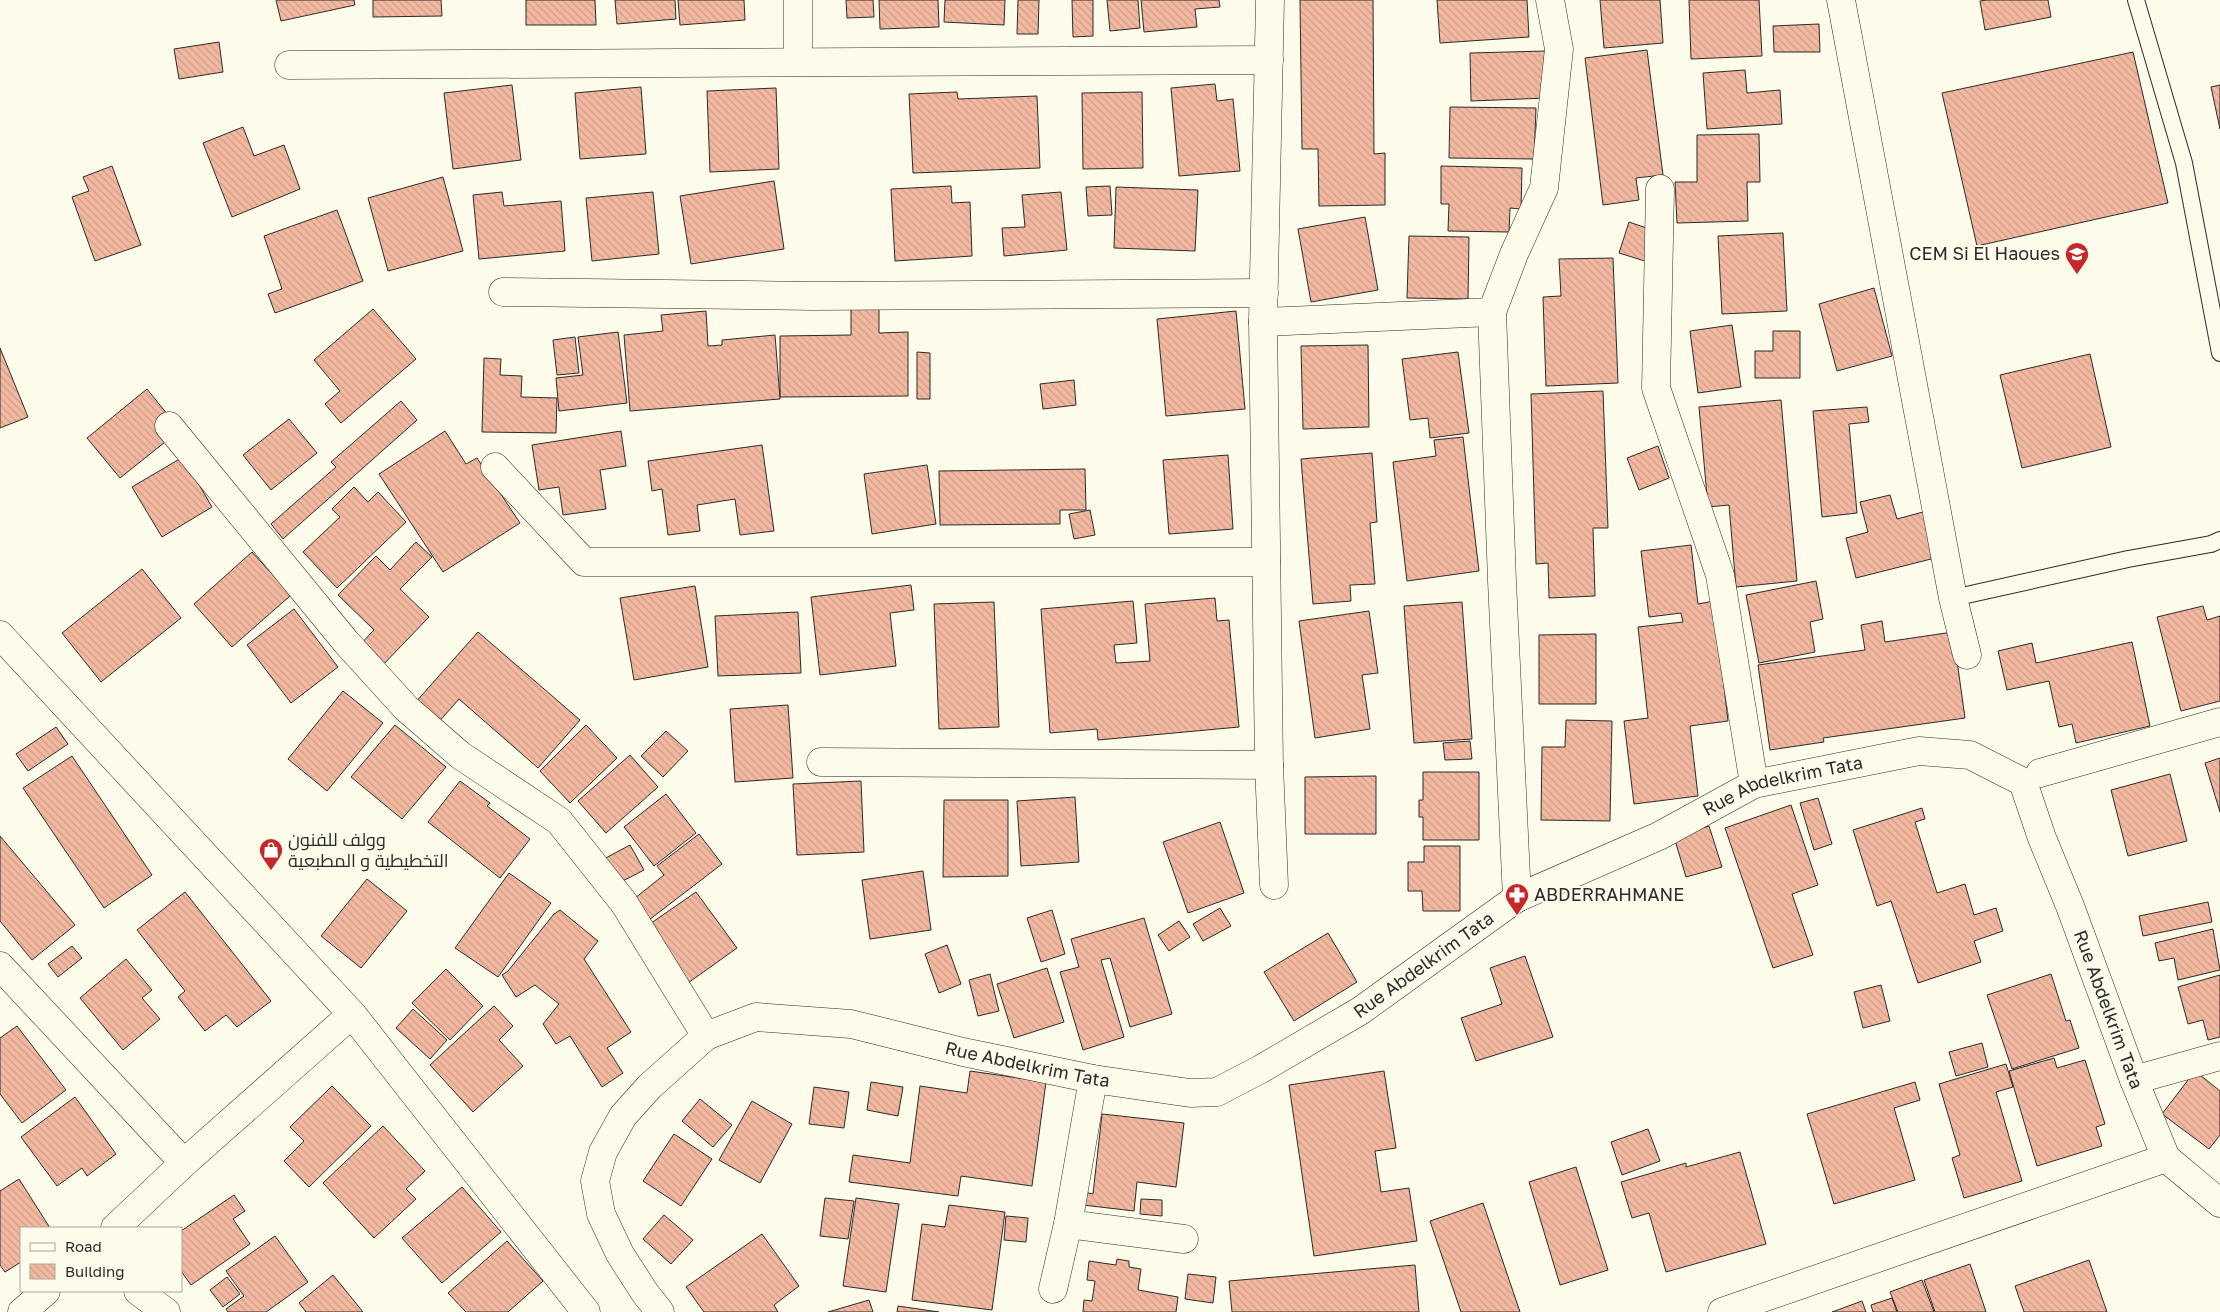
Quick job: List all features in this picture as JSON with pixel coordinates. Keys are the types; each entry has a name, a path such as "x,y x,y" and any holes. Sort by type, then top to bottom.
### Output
{"street":[{"path":"798,0 798,61"},
{"path":"1270,0 1263,322 1269,765 1274,885"},
{"path":"1518,898 1502,581 1492,312 1514,254 1544,188 1558,49 1550,0"},
{"path":"1841,0 1953,598 1967,655"},
{"path":"289,65 1269,60"},
{"path":"1660,190 1656,388 1720,575 1754,784"},
{"path":"503,292 813,296 1264,293"},
{"path":"1263,322 1492,312"},
{"path":"169,426 346,642 406,708 460,755 559,821 624,903 706,1036"},
{"path":"495,467 584,562 1266,562"},
{"path":"0,635 352,1014 586,1312"},
{"path":"2040,773 2220,722"},
{"name":"Rue Abdelkrim Tata","path":"660,1312 645,1293 620,1254 601,1214 595,1181 603,1152 623,1116 650,1086 706,1036 756,1017 851,1024 963,1052 1093,1079 1190,1093 1217,1092 1261,1069 1360,1011 1518,898 1659,836 1754,784 1919,751 1970,755 2022,782 2134,1080 2166,1158 2220,1203"},
{"path":"821,762 1269,765"},
{"path":"2,973 184,1163"},
{"path":"116,1227 184,1163 352,1014"},
{"path":"2134,1080 2220,1056"},
{"path":"1053,1289 1068,1224 1093,1079"},
{"path":"1722,1312 2166,1158"},
{"path":"1068,1224 1184,1239"},
{"path":"22,1312 45,1292"},
{"path":"139,1292 166,1312"}],"lane":[{"path":"2136,0 2184,163 2220,353"},
{"path":"1953,598 2128,559 2211,544 2220,540"}],"building":[{"path":"276,0 354,0 355,5 281,21"},
{"path":"373,0 441,0 442,16 373,17"},
{"path":"526,0 595,0 596,25 526,25"},
{"path":"615,0 675,0 676,19 617,24"},
{"path":"678,0 744,0 745,20 680,25"},
{"path":"846,0 873,0 874,17 847,18"},
{"path":"879,0 938,0 939,27 880,29"},
{"path":"945,0 1005,0 1004,25 944,22"},
{"path":"1018,0 1039,0 1038,34 1017,34"},
{"path":"1072,0 1093,0 1093,36 1073,37"},
{"path":"1107,0 1138,0 1140,28 1110,31"},
{"path":"1141,0 1219,0 1220,7 1195,9 1197,27 1144,32"},
{"path":"1300,0 1373,0 1374,154 1385,153 1385,205 1319,206 1318,149 1302,149"},
{"path":"1437,0 1527,0 1529,37 1440,43"},
{"path":"1600,0 1660,0 1663,43 1604,48"},
{"path":"1689,0 1759,0 1762,56 1691,59"},
{"path":"2048,0 2051,17 1985,30 1980,1"},
{"path":"1819,24 1820,52 1774,52 1773,26"},
{"path":"219,42 223,72 179,79 174,49"},
{"path":"1647,50 1663,175 1636,178 1639,200 1603,205 1585,58"},
{"path":"1546,51 1547,98 1471,101 1470,53"},
{"path":"2133,52 2168,203 1977,246 1942,93"},
{"path":"1745,70 1747,93 1780,90 1782,124 1707,129 1703,73"},
{"path":"1215,84 1217,101 1233,99 1240,171 1179,176 1171,88"},
{"path":"512,85 521,160 453,169 444,93"},
{"path":"2220,85 2220,129 2211,87"},
{"path":"641,87 646,154 580,159 575,93"},
{"path":"776,88 779,169 710,172 707,91"},
{"path":"957,92 958,99 1037,96 1040,168 913,173 909,94"},
{"path":"1142,92 1143,168 1083,169 1082,93"},
{"path":"1450,107 1536,108 1534,159 1449,158"},
{"path":"243,127 254,156 284,145 300,189 232,217 203,143"},
{"path":"1759,134 1760,182 1747,182 1748,221 1677,223 1675,182 1697,182 1697,135"},
{"path":"112,166 141,245 95,261 72,197 89,191 83,177"},
{"path":"1441,166 1522,168 1521,209 1510,208 1509,232 1448,231 1449,204 1441,204"},
{"path":"443,177 463,251 388,271 368,198"},
{"path":"774,181 784,249 691,264 680,196"},
{"path":"951,186 952,203 970,202 972,256 895,261 891,189"},
{"path":"1110,186 1112,215 1088,216 1086,187"},
{"path":"1116,187 1198,190 1195,251 1114,248"},
{"path":"502,192 504,206 561,201 565,251 479,259 473,195"},
{"path":"653,192 659,254 592,261 586,198"},
{"path":"1061,192 1067,250 1004,256 1002,228 1025,227 1022,195"},
{"path":"337,210 363,281 275,313 268,294 282,289 264,236"},
{"path":"1365,217 1378,290 1311,302 1298,229"},
{"path":"1629,222 1658,232 1648,262 1619,253"},
{"path":"1783,233 1787,311 1722,314 1718,236"},
{"path":"1409,236 1469,237 1468,299 1407,298"},
{"path":"1613,258 1618,383 1546,386 1543,297 1561,296 1559,259"},
{"path":"1874,288 1892,356 1837,371 1819,304"},
{"path":"373,309 416,359 341,423 325,404 340,391 314,360"},
{"path":"851,309 879,309 879,333 908,332 908,396 780,397 780,336 851,335"},
{"path":"706,311 708,346 722,345 722,340 775,335 780,399 630,411 624,335 663,331 661,315"},
{"path":"1236,311 1245,409 1166,416 1157,319"},
{"path":"1732,325 1741,387 1698,393 1690,331"},
{"path":"1773,331 1800,331 1800,378 1755,378 1755,351 1773,351"},
{"path":"618,332 627,403 559,411 556,378 583,375 578,337"},
{"path":"575,337 579,373 557,375 553,340"},
{"path":"1368,345 1369,427 1303,429 1301,346"},
{"path":"0,348 28,417 0,428"},
{"path":"917,352 930,353 930,399 917,399"},
{"path":"1458,352 1469,433 1430,438 1428,418 1410,420 1402,359"},
{"path":"2090,354 2111,447 2022,468 2000,375"},
{"path":"484,358 501,359 500,375 522,376 521,397 557,398 556,433 482,432"},
{"path":"1074,380 1076,405 1043,409 1040,384"},
{"path":"147,389 180,430 120,478 87,438"},
{"path":"1603,391 1608,528 1593,528 1595,596 1549,598 1548,563 1536,564 1531,394"},
{"path":"1781,400 1797,581 1736,587 1729,505 1708,507 1699,407"},
{"path":"401,401 417,420 283,539 271,524 336,467 331,462"},
{"path":"1867,407 1869,422 1849,424 1857,513 1822,517 1813,411"},
{"path":"289,419 317,453 271,490 243,455"},
{"path":"445,431 466,464 477,458 520,523 443,572 379,474"},
{"path":"621,431 626,466 600,470 606,509 563,515 559,487 539,490 532,445"},
{"path":"1463,437 1479,571 1407,581 1393,462 1436,456 1434,440"},
{"path":"762,445 774,531 740,535 735,499 697,505 700,531 668,535 662,489 652,491 648,461"},
{"path":"1658,446 1669,478 1639,490 1627,458"},
{"path":"1372,453 1377,522 1370,523 1375,584 1350,585 1351,601 1313,604 1301,459"},
{"path":"1228,455 1233,529 1169,534 1163,460"},
{"path":"183,457 212,507 162,537 132,487"},
{"path":"927,465 936,524 872,534 864,474"},
{"path":"1085,469 1086,510 1060,510 1060,524 940,525 939,471"},
{"path":"354,487 368,502 378,492 406,522 337,588 303,552 340,517 332,509"},
{"path":"1890,495 1897,519 1923,512 1935,558 1856,578 1846,538 1868,532 1860,502"},
{"path":"1090,510 1095,535 1074,539 1069,514"},
{"path":"416,542 432,557 400,589 429,617 378,670 356,649 374,630 338,595 376,556 390,570"},
{"path":"1691,545 1698,604 1714,601 1728,721 1690,726 1698,796 1634,804 1624,721 1648,718 1638,627 1683,622 1681,613 1649,617 1641,551"},
{"path":"252,552 291,595 232,647 194,604"},
{"path":"142,569 181,618 101,682 62,633"},
{"path":"1816,581 1823,619 1810,622 1815,652 1759,663 1746,595"},
{"path":"911,585 914,610 890,613 896,666 820,675 811,597"},
{"path":"695,586 708,667 634,680 620,598"},
{"path":"1215,598 1217,621 1229,620 1239,727 1098,740 1097,729 1050,733 1041,609 1133,601 1137,643 1114,645 1116,663 1150,661 1145,604"},
{"path":"994,602 999,727 939,729 934,604"},
{"path":"1462,602 1472,739 1414,743 1404,606"},
{"path":"2203,606 2207,620 2220,616 2220,701 2181,711 2157,617"},
{"path":"294,609 338,667 291,703 247,645"},
{"path":"1369,611 1378,673 1362,675 1370,729 1315,738 1299,621"},
{"path":"798,612 801,673 718,676 715,616"},
{"path":"1882,621 1885,642 1953,632 1965,718 1823,738 1824,742 1770,750 1758,665 1865,650 1861,625"},
{"path":"478,632 580,720 538,768 459,699 437,724 414,704"},
{"path":"1596,634 1596,704 1539,704 1539,635"},
{"path":"2132,642 2150,726 2076,743 2072,724 2059,727 2049,681 2007,690 1998,651 2032,643 2036,663"},
{"path":"343,691 383,723 327,791 288,759"},
{"path":"788,705 793,778 735,782 730,709"},
{"path":"1566,720 1612,721 1610,821 1541,820 1542,747 1565,747"},
{"path":"395,725 446,767 402,819 351,777"},
{"path":"586,725 617,758 570,803 540,771"},
{"path":"56,727 68,744 28,771 16,754"},
{"path":"666,731 688,751 663,777 641,756"},
{"path":"1470,741 1472,759 1445,760 1443,743"},
{"path":"630,755 658,787 606,833 578,801"},
{"path":"72,756 152,875 104,908 23,788"},
{"path":"2220,758 2220,812 2205,763"},
{"path":"1423,772 1479,772 1479,840 1423,840 1423,817 1419,817 1419,800 1423,800"},
{"path":"2170,774 2187,841 2128,856 2111,790"},
{"path":"1376,776 1376,834 1305,834 1305,777"},
{"path":"460,781 490,803 487,806 530,839 500,878 428,822"},
{"path":"861,781 864,852 797,855 793,784"},
{"path":"666,794 696,833 654,866 624,827"},
{"path":"1075,797 1079,862 1021,866 1017,801"},
{"path":"1818,798 1832,844 1814,850 1800,803"},
{"path":"944,800 1008,800 1008,876 943,877"},
{"path":"1791,805 1818,885 1792,894 1813,955 1773,968 1725,828"},
{"path":"1922,808 1925,819 1915,822 1937,893 1965,884 1974,915 1996,908 2003,931 1974,941 1981,962 1918,983 1891,901 1877,906 1853,830"},
{"path":"1220,822 1244,893 1188,913 1163,842"},
{"path":"1709,826 1722,867 1686,877 1674,837"},
{"path":"699,834 722,864 645,923 630,902 664,875 657,866"},
{"path":"0,836 75,925 32,960 0,921"},
{"path":"630,845 644,870 615,885 602,860"},
{"path":"1424,846 1460,846 1460,911 1423,911 1422,891 1408,891 1408,862 1424,862"},
{"path":"923,871 931,930 870,939 862,880"},
{"path":"509,873 551,903 498,977 455,948"},
{"path":"367,879 407,911 361,968 321,936"},
{"path":"185,892 271,1001 237,1027 226,1015 205,1031 178,997 185,991 137,930"},
{"path":"696,892 737,948 688,983 647,926"},
{"path":"2208,902 2212,922 2143,936 2139,916"},
{"path":"1220,908 1231,926 1203,941 1193,924"},
{"path":"560,910 598,941 584,959 631,1032 607,1048 623,1073 602,1087 570,1036 556,1044 543,1024 559,1004 535,985 516,997 502,975 508,971 554,914"},
{"path":"1052,910 1065,954 1041,962 1027,918"},
{"path":"1144,918 1172,1014 1130,1027 1110,958 1101,960 1124,1037 1083,1050 1060,972 1079,967 1071,939"},
{"path":"1179,921 1190,937 1169,951 1158,935"},
{"path":"2213,929 2220,970 2178,980 2174,958 2159,961 2155,943"},
{"path":"1328,933 1357,982 1294,1021 1264,972"},
{"path":"947,945 961,984 939,993 925,954"},
{"path":"72,946 82,958 58,977 48,964"},
{"path":"1525,956 1553,1037 1476,1061 1461,1018 1502,1004 1490,968"},
{"path":"126,959 152,990 142,998 160,1019 123,1050 80,998"},
{"path":"1047,968 1064,1022 1014,1038 997,984"},
{"path":"446,969 483,1006 450,1040 412,1003"},
{"path":"990,974 999,1011 978,1016 969,980"},
{"path":"2051,974 2066,1021 2070,1020 2079,1048 2012,1069 1987,995"},
{"path":"2220,975 2220,1037 2208,1040 2203,1020 2188,1024 2178,987"},
{"path":"1881,985 1890,1021 1863,1028 1854,992"},
{"path":"494,1006 513,1026 499,1040 523,1066 473,1112 430,1065"},
{"path":"413,1009 447,1040 430,1059 396,1028"},
{"path":"17,1026 66,1090 22,1123 0,1094 0,1038"},
{"path":"1982,1043 1988,1067 1956,1076 1949,1052"},
{"path":"2054,1058 2057,1068 2085,1060 2105,1124 2096,1127 2102,1146 2037,1166 2009,1071"},
{"path":"2006,1064 2013,1087 1996,1092 2022,1181 1964,1198 1952,1158 1960,1155 1939,1084"},
{"path":"970,1071 1046,1082 1032,1186 961,1176 958,1196 849,1182 853,1155 910,1163 920,1086 967,1093"},
{"path":"1384,1071 1396,1148 1375,1151 1381,1192 1409,1188 1417,1241 1314,1256 1289,1085"},
{"path":"2195,1071 2220,1091 2220,1135 2209,1149 2162,1114"},
{"path":"871,1082 903,1087 898,1116 867,1110"},
{"path":"1915,1082 1920,1100 1894,1108 1915,1180 1834,1204 1807,1114"},
{"path":"332,1086 371,1126 309,1187 284,1161 304,1141 290,1127"},
{"path":"814,1087 849,1092 844,1128 809,1124"},
{"path":"75,1097 116,1154 87,1176 82,1168 57,1186 21,1137"},
{"path":"700,1099 732,1125 713,1147 682,1121"},
{"path":"752,1101 792,1124 760,1183 719,1160"},
{"path":"1102,1114 1184,1123 1176,1187 1137,1182 1134,1211 1083,1205 1084,1192 1093,1194"},
{"path":"383,1126 425,1171 406,1189 416,1199 374,1238 323,1183"},
{"path":"1648,1129 1660,1161 1622,1175 1611,1142"},
{"path":"674,1134 712,1159 681,1206 643,1181"},
{"path":"1740,1152 1766,1244 1666,1272 1649,1213 1632,1218 1621,1182 1686,1163 1686,1167"},
{"path":"1576,1167 1608,1270 1560,1285 1529,1182"},
{"path":"19,1179 49,1227 20,1227 20,1263 5,1272 0,1265 0,1191"},
{"path":"462,1187 501,1232 442,1283 402,1238"},
{"path":"234,1195 245,1211 233,1219 250,1244 191,1285 182,1272 182,1230"},
{"path":"825,1198 854,1201 848,1239 820,1236"},
{"path":"856,1198 899,1204 886,1292 843,1286"},
{"path":"1141,1199 1162,1200 1162,1216 1140,1214"},
{"path":"1483,1203 1520,1312 1461,1312 1430,1221"},
{"path":"949,1205 1005,1212 992,1310 912,1300 922,1224 945,1227"},
{"path":"664,1215 693,1240 671,1264 643,1239"},
{"path":"1006,1216 1028,1218 1026,1242 1004,1240"},
{"path":"762,1234 799,1286 774,1305 778,1312 704,1312 686,1287"},
{"path":"275,1236 308,1282 266,1312 228,1312 226,1309 244,1296 226,1271"},
{"path":"507,1241 543,1281 508,1312 466,1312 448,1293"},
{"path":"1117,1259 1129,1261 1129,1267 1141,1269 1138,1290 1178,1297 1176,1312 1083,1312 1084,1300 1092,1301 1095,1281 1087,1280 1089,1261 1116,1265"},
{"path":"2089,1260 2107,1312 2024,1312 2015,1286"},
{"path":"1970,1264 1986,1312 1935,1312 1924,1280"},
{"path":"1415,1265 1419,1312 1232,1312 1229,1281"},
{"path":"1188,1274 1216,1277 1213,1303 1185,1299"},
{"path":"333,1275 363,1312 306,1312 299,1303"},
{"path":"227,1277 240,1294 223,1307 210,1290"},
{"path":"1922,1280 1934,1312 1898,1312 1890,1292"},
{"path":"1892,1298 1897,1312 1873,1312 1871,1305"},
{"path":"869,1300 873,1312 828,1312"},
{"path":"1862,1301 1866,1312 1832,1312"},
{"path":"898,1306 939,1312 897,1312"}],"place":[{"name":"CEM Si El Haoues","path":"2077,275"},
{"name":"وولف للفنون التخطيطية و المطبعية","path":"271,871"},
{"name":"ABDERRAHMANE","path":"1517,916"}]}
